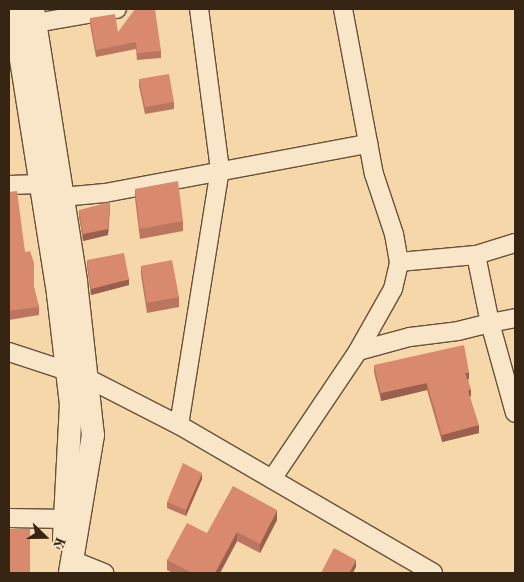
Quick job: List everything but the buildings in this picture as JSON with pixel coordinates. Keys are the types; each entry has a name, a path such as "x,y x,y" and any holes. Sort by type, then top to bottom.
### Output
{"street":[{"path":"21,14 117,9"},
{"path":"179,425 220,170 200,9"},
{"path":"272,479 358,351 393,289 399,262 368,144 343,9"},
{"path":"21,14 41,184 77,375 93,435 66,569"},
{"path":"21,14 62,197 77,375 71,404 66,569"},
{"path":"62,197 105,193 220,170 368,144"},
{"path":"9,185 41,184"},
{"path":"399,262 476,255 515,244"},
{"path":"476,255 490,323 515,413"},
{"path":"358,351 410,337 458,331 515,318"},
{"path":"9,352 77,375 179,425 433,573"},
{"path":"9,518 66,520"},
{"path":"66,569 105,573"}]}
